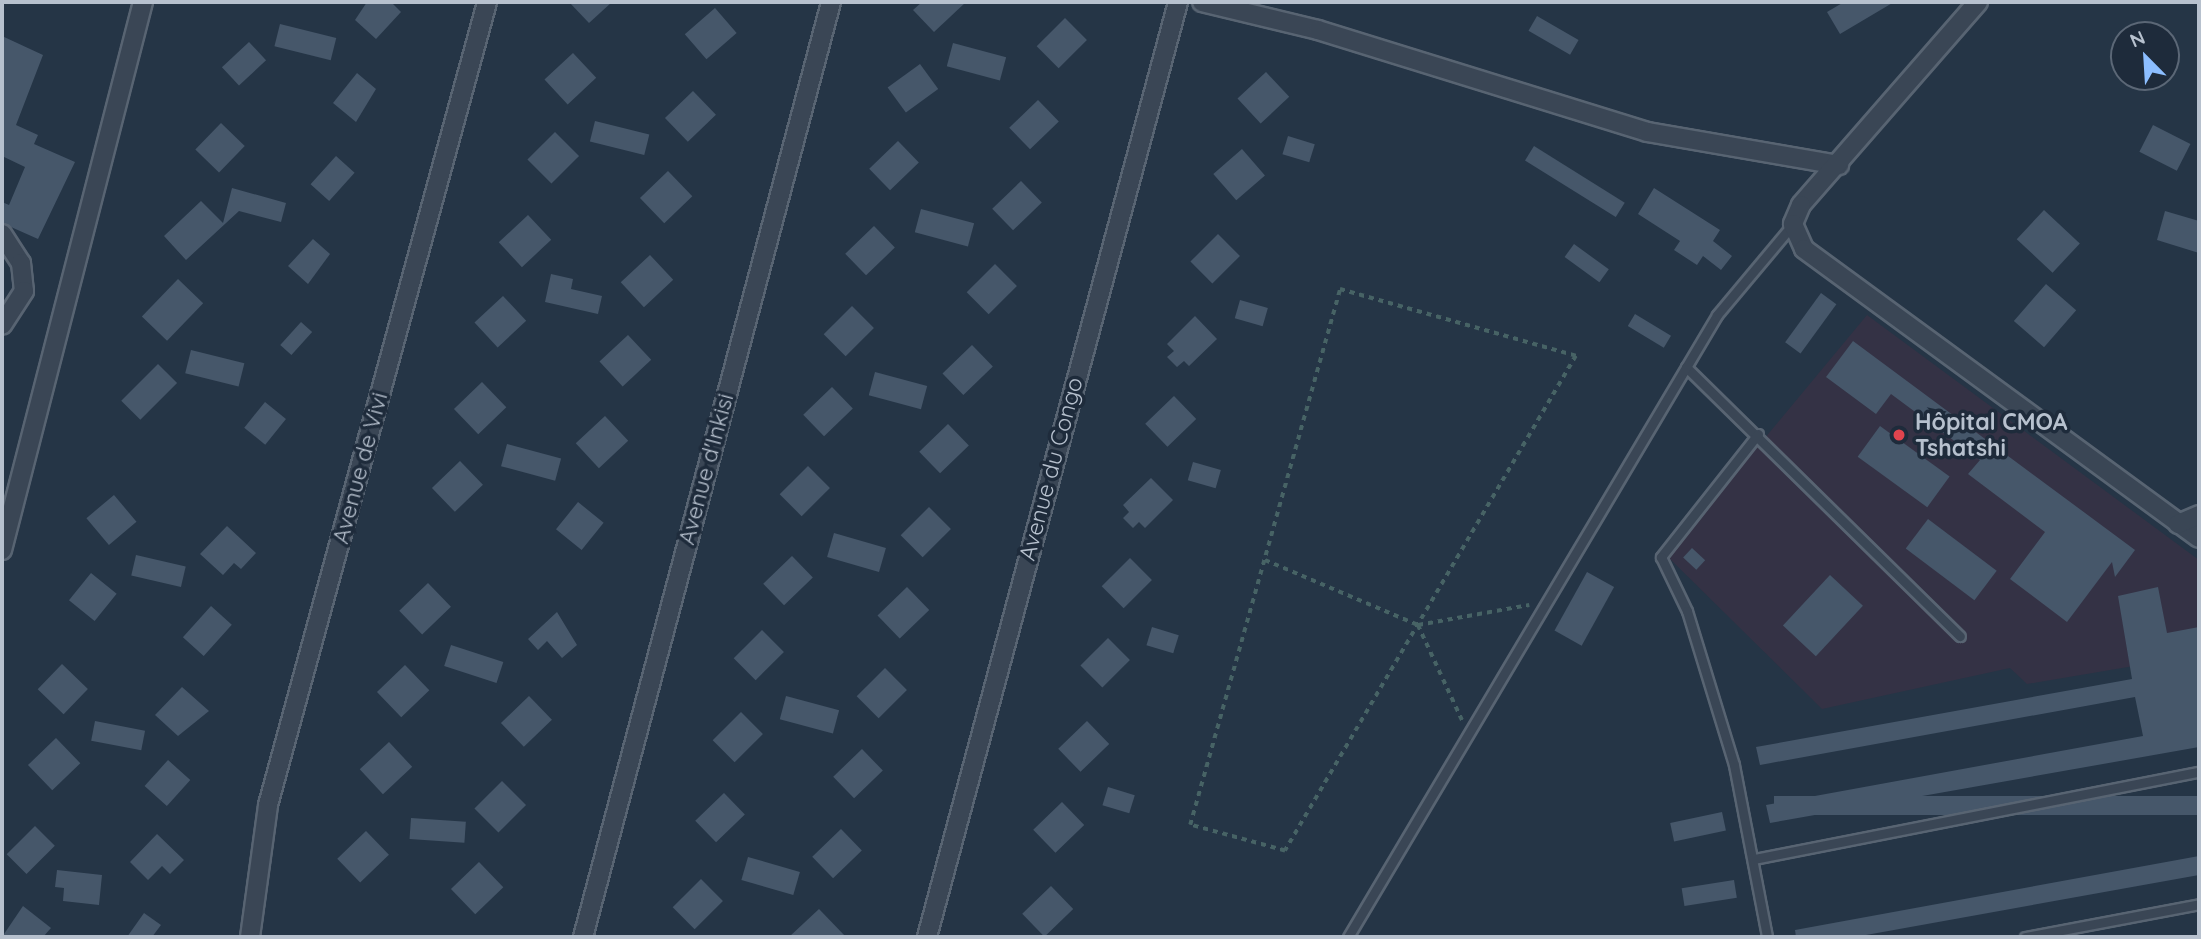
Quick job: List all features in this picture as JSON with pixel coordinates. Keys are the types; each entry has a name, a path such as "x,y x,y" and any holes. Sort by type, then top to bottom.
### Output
{"street":[{"path":"2,550 144,2"},
{"name":"Avenue de Vivi","path":"250,937 268,805 487,2"},
{"name":"Avenue d'Inkisi","path":"583,937 831,2"},
{"name":"Avenue du Congo","path":"927,937 1178,2"},
{"path":"1202,2 1318,30 1647,132 1839,165"},
{"path":"1978,2 1839,165 1801,205 1793,224 1804,249 2199,538"},
{"path":"2,234 21,263 24,291 2,326"},
{"path":"2178,524 2199,515"}],"lane":[{"path":"1348,937 1717,315 1793,224"},
{"path":"1686,367 1758,434 1960,636"},
{"path":"1758,434 1661,557 1691,624 1734,765 1767,937"},
{"path":"1754,859 2199,772"},
{"path":"2025,937 2199,904"}],"path":[{"path":"1340,289 1576,355 1285,851 1190,825 1265,560 1340,289"},
{"path":"1265,560 1418,625 1548,602"},
{"path":"1418,625 1469,734"}],"shaded area":[{"name":"Hôpital CMOA Tshatshi","path":"1867,315 2199,560 2199,655 2027,684 2010,668 1822,709 1667,556"}],"building":[{"path":"367,2 391,2 401,12 376,39 355,20"},
{"path":"569,2 612,2 589,23"},
{"path":"922,2 966,2 934,32 913,10"},
{"path":"1844,2 1894,2 1840,34 1827,12"},
{"path":"715,8 737,33 706,59 685,34"},
{"path":"1537,16 1579,40 1570,55 1528,31"},
{"path":"1065,18 1087,40 1059,68 1037,46"},
{"path":"280,24 336,38 331,60 274,46"},
{"path":"2,36 43,55 16,125 38,135 34,144 75,162 38,239 2,223 2,202 9,205 25,167 2,156"},
{"path":"249,42 266,60 239,86 222,67"},
{"path":"953,43 1006,57 1000,80 947,66"},
{"path":"573,53 596,78 568,104 544,80"},
{"path":"920,64 938,89 906,113 888,88"},
{"path":"1266,72 1289,97 1261,123 1237,99"},
{"path":"357,73 376,89 356,122 333,103"},
{"path":"693,91 716,115 688,142 665,118"},
{"path":"1038,100 1059,122 1030,149 1009,128"},
{"path":"595,121 649,135 644,155 590,141"},
{"path":"221,123 245,146 219,173 195,150"},
{"path":"2153,125 2190,144 2177,171 2139,152"},
{"path":"555,132 579,156 551,184 527,160"},
{"path":"1288,136 1315,144 1309,162 1282,154"},
{"path":"898,141 919,163 890,190 869,169"},
{"path":"1534,146 1625,203 1616,217 1525,160"},
{"path":"1242,149 1265,175 1236,200 1213,174"},
{"path":"336,156 355,173 329,201 311,184"},
{"path":"668,171 692,196 664,223 640,198"},
{"path":"1021,181 1042,203 1013,230 992,209"},
{"path":"232,188 286,203 281,222 239,211 186,260 164,236 201,201 223,223"},
{"path":"1654,188 1720,230 1713,241 1732,256 1721,270 1703,256 1697,265 1674,250 1680,241 1638,214"},
{"path":"921,209 974,223 968,246 915,232"},
{"path":"2044,210 2080,243 2053,273 2017,239"},
{"path":"2165,211 2199,221 2199,253 2157,240"},
{"path":"528,215 551,240 522,267 499,242"},
{"path":"874,226 895,248 866,275 845,254"},
{"path":"1218,234 1240,256 1212,283 1190,262"},
{"path":"313,239 330,254 308,284 288,266"},
{"path":"1574,244 1609,269 1599,282 1565,257"},
{"path":"650,255 673,280 644,307 621,282"},
{"path":"995,264 1017,286 989,314 967,292"},
{"path":"551,274 573,279 571,289 602,296 598,314 545,302"},
{"path":"178,279 203,303 167,341 142,316"},
{"path":"2046,284 2076,310 2044,347 2014,321"},
{"path":"1821,293 1836,304 1801,354 1785,342"},
{"path":"503,296 526,321 498,347 474,323"},
{"path":"1240,300 1268,308 1263,326 1235,318"},
{"path":"852,306 874,328 846,356 824,334"},
{"path":"1635,314 1671,336 1664,348 1628,326"},
{"path":"1195,316 1217,339 1189,366 1184,361 1177,367 1167,357 1174,351 1167,344"},
{"path":"301,322 312,332 291,355 280,345"},
{"path":"628,335 651,360 623,386 599,362"},
{"path":"1853,341 2135,550 2115,577 2112,562 2067,622 2010,579 2045,532 1968,474 1980,460 1891,394 1876,414 1826,377"},
{"path":"972,345 993,367 963,395 943,373"},
{"path":"191,350 244,363 239,387 185,373"},
{"path":"158,364 177,383 140,420 121,401"},
{"path":"875,372 927,386 921,409 869,395"},
{"path":"482,382 506,407 478,434 454,409"},
{"path":"832,387 853,409 824,436 803,415"},
{"path":"1174,396 1196,419 1167,447 1145,424"},
{"path":"265,402 286,419 265,445 244,428"},
{"path":"605,416 628,441 599,468 576,443"},
{"path":"948,424 969,446 940,473 919,452"},
{"path":"1880,426 1950,477 1927,507 1858,457"},
{"path":"507,444 561,458 555,481 501,466"},
{"path":"460,461 483,485 455,512 432,488"},
{"path":"1193,462 1221,470 1216,488 1188,480"},
{"path":"808,466 830,488 802,516 780,494"},
{"path":"1151,478 1173,500 1145,528 1139,522 1133,528 1123,518 1129,512 1123,505"},
{"path":"114,495 136,522 109,545 86,518"},
{"path":"578,502 604,523 582,550 556,529"},
{"path":"929,507 951,529 923,557 901,535"},
{"path":"1928,519 1997,571 1974,600 1906,549"},
{"path":"227,526 256,553 241,569 234,563 223,575 200,554"},
{"path":"834,533 886,548 879,572 827,557"},
{"path":"1692,548 1705,560 1696,570 1683,558"},
{"path":"136,555 186,566 181,587 131,575"},
{"path":"792,556 813,578 784,605 763,584"},
{"path":"1130,558 1152,580 1124,608 1102,586"},
{"path":"1587,572 1614,587 1582,646 1555,631"},
{"path":"91,573 117,594 95,621 69,600"},
{"path":"1830,575 1863,606 1816,656 1783,625"},
{"path":"428,583 451,607 422,635 399,611"},
{"path":"907,587 929,610 900,638 878,615"},
{"path":"2158,587 2167,633 2199,627 2199,747 1770,823 1766,805 2143,736 2135,697 1760,765 1756,747 2132,679 2118,596"},
{"path":"211,606 232,625 204,656 183,637"},
{"path":"557,612 577,645 562,658 547,641 538,650 528,639"},
{"path":"1152,627 1179,635 1173,653 1146,645"},
{"path":"762,630 784,652 756,680 734,658"},
{"path":"1108,638 1130,660 1102,687 1080,666"},
{"path":"451,645 503,662 497,683 444,666"},
{"path":"62,664 88,689 64,714 38,689"},
{"path":"405,665 429,690 401,717 377,692"},
{"path":"885,668 907,690 879,718 857,696"},
{"path":"182,687 209,711 178,736 155,715"},
{"path":"529,696 552,720 524,747 501,723"},
{"path":"786,696 839,710 833,733 780,719"},
{"path":"741,712 763,734 735,762 713,740"},
{"path":"95,721 145,731 141,750 91,741"},
{"path":"1087,721 1109,744 1080,772 1058,749"},
{"path":"56,738 80,763 52,790 28,765"},
{"path":"389,742 412,767 383,794 360,769"},
{"path":"862,749 883,771 854,798 833,777"},
{"path":"168,760 190,780 167,806 145,786"},
{"path":"502,781 526,805 498,833 474,809"},
{"path":"1108,787 1135,795 1129,813 1102,805"},
{"path":"724,793 745,815 716,842 695,821"},
{"path":"1774,796 2199,796 2199,815 1774,815"},
{"path":"1062,802 1084,825 1055,853 1033,830"},
{"path":"1722,812 1726,831 1674,842 1670,823"},
{"path":"411,818 466,822 464,843 410,839"},
{"path":"35,826 55,846 27,874 7,854"},
{"path":"841,829 862,851 833,878 812,857"},
{"path":"366,831 389,855 360,883 337,859"},
{"path":"157,834 184,860 170,874 162,866 148,880 130,862"},
{"path":"2199,856 2199,875 1855,937 1796,937 1795,930"},
{"path":"748,857 800,872 793,895 741,880"},
{"path":"479,862 503,887 475,914 451,889"},
{"path":"57,870 102,875 99,905 63,901 64,888 55,887"},
{"path":"701,879 723,901 695,929 673,907"},
{"path":"1734,880 1737,898 1684,906 1682,888"},
{"path":"1051,886 1073,909 1044,937 1022,914"},
{"path":"23,906 51,928 43,937 2,937"},
{"path":"819,909 846,937 789,937"},
{"path":"144,913 161,925 152,937 127,937"}],"place":[{"name":"Hôpital CMOA Tshatshi","path":"1899,435"}]}
